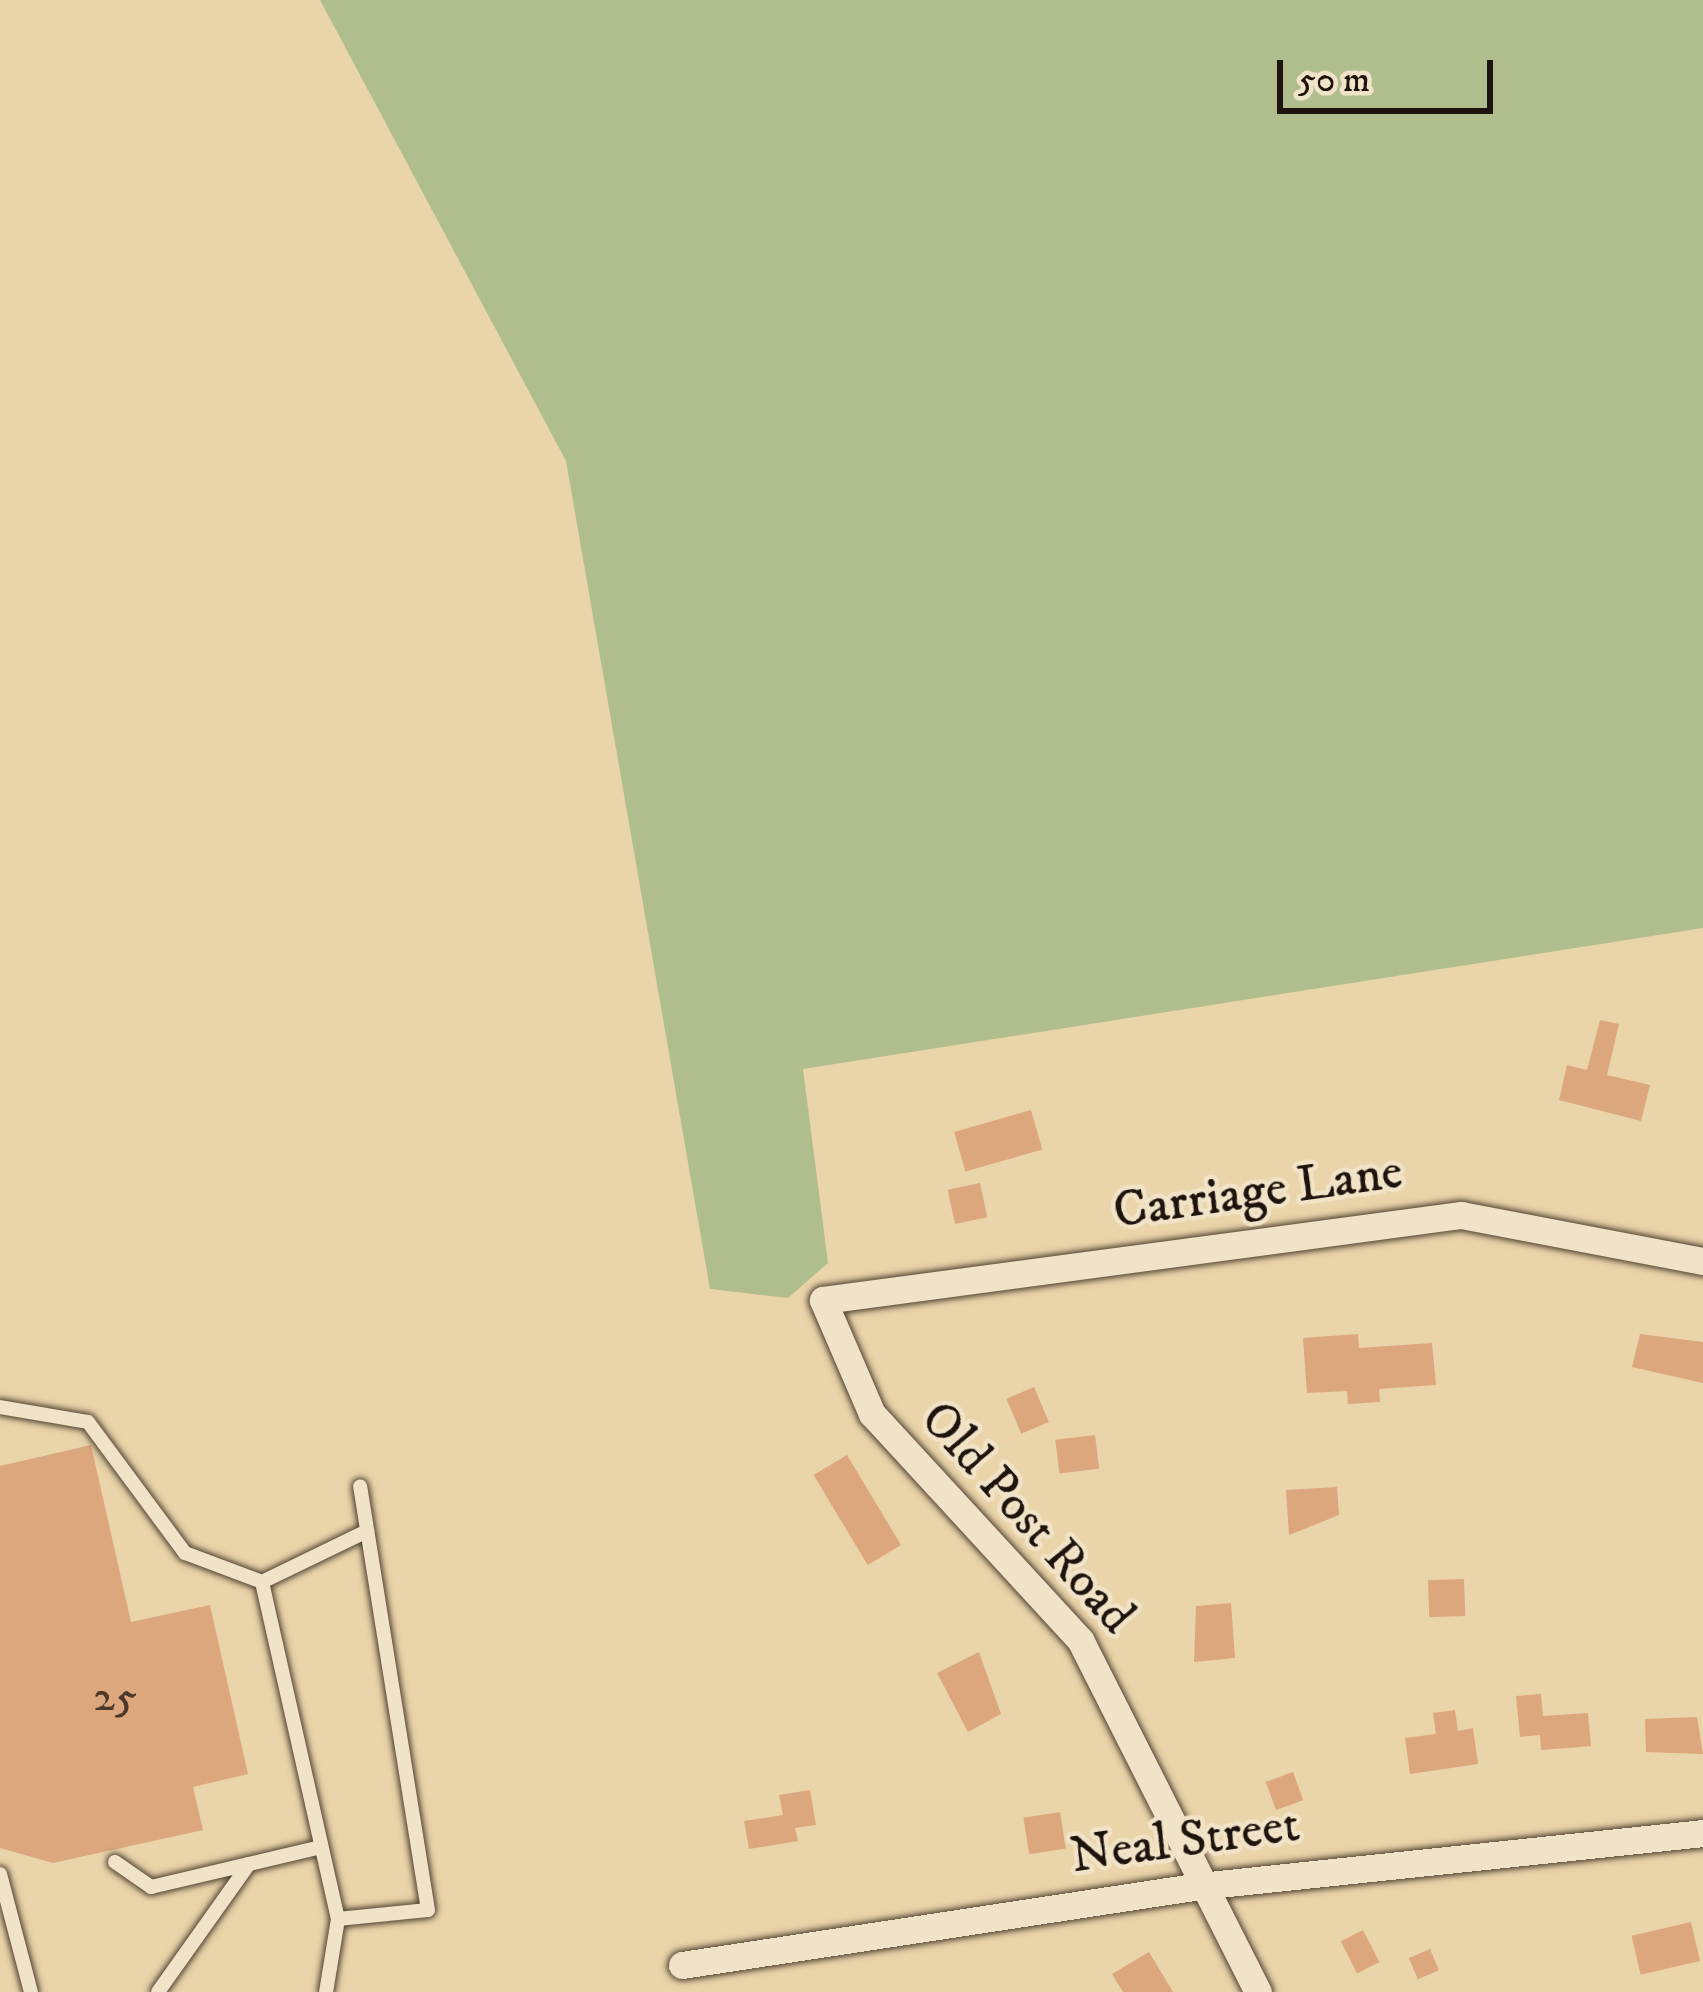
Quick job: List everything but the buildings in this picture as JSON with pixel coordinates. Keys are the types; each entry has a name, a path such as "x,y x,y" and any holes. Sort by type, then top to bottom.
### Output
{"street":[{"name":"Carriage Lane","path":"823,1300 1461,1215 1703,1262"},
{"name":"Old Post Road","path":"823,1300 872,1414 1082,1641 1200,1886 1258,1992"},
{"name":"Neal Street","path":"682,1965 1200,1886 1703,1832"}],"lane":[{"path":"0,1406 88,1422 185,1553 262,1582 367,1532"},
{"path":"338,1919 428,1910 360,1486"},
{"path":"262,1582 338,1919 326,1992"},
{"path":"115,1862 151,1887 321,1847"},
{"path":"158,1992 249,1864"},
{"path":"0,1874 31,1992"}],"green space":[{"path":"320,0 1703,0 1703,928 803,1069 828,1263 788,1298 710,1289 566,461"}]}
